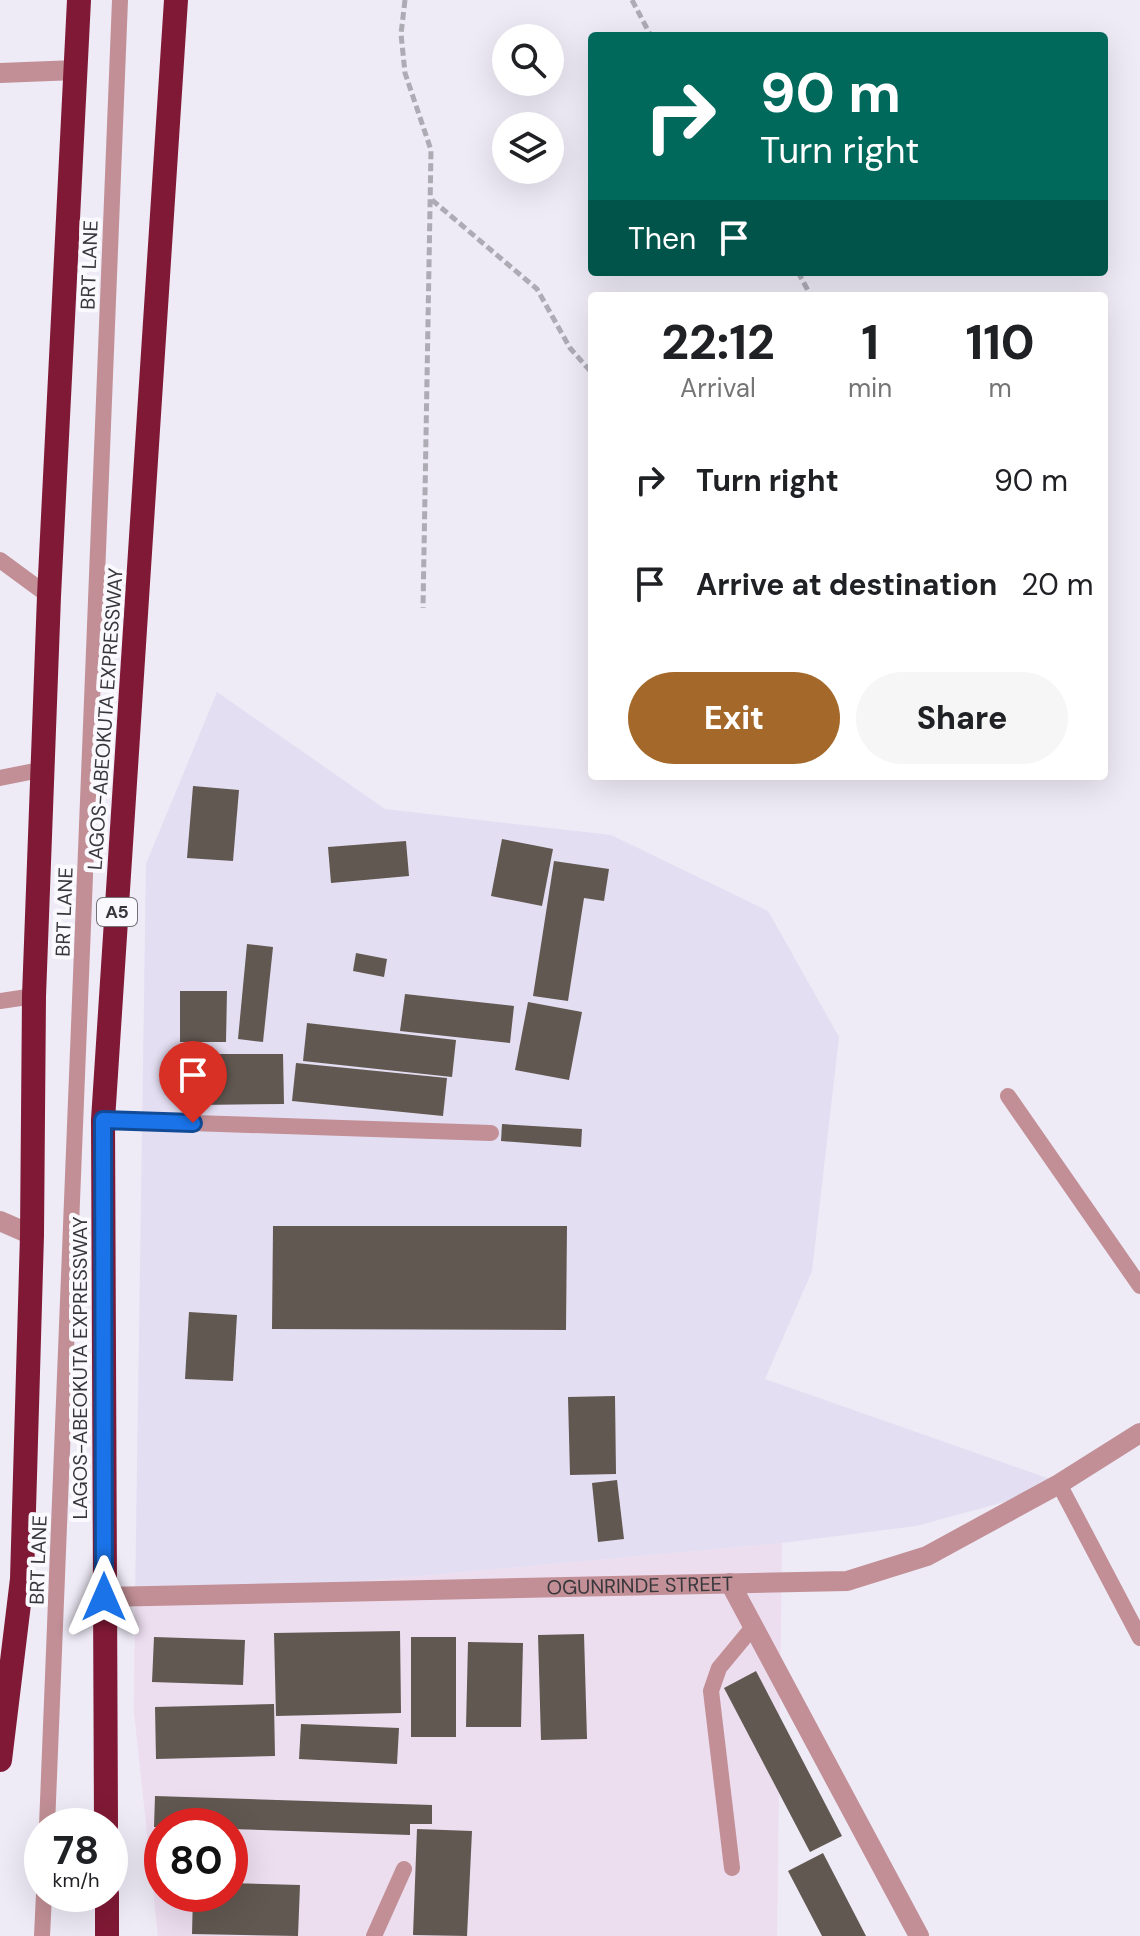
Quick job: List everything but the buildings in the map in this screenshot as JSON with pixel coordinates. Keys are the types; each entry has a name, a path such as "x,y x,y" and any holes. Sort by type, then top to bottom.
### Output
{"highway":[{"path":"0,1760 22,1579 32,1235 34,996 45,769 49,596 79,0"},
{"name":"LAGOS-ABEOKUTA EXPRESSWAY","path":"106,1808 103,1120 176,0"},
{"path":"107,1912 107,1936"}],"street":[{"path":"0,73 76,70"},
{"path":"0,1221 32,1235"},
{"name":"OGUNRINDE STREET","path":"104,1597 847,1581 927,1556 1059,1484 1140,1433"},
{"path":"730,1583 919,1936"}],"lane":[{"name":"BRT LANE","path":"48,1808 120,0"},
{"path":"0,560 49,596"},
{"path":"0,778 45,769"},
{"path":"0,1001 34,996"},
{"path":"1008,1096 1140,1286"},
{"path":"103,1120 491,1133"},
{"path":"1059,1484 1140,1638"},
{"path":"732,1868 711,1691 719,1668 753,1627"},
{"path":"374,1936 404,1869"},
{"path":"42,1936 43,1912"}],"path":[{"path":"405,0 401,34 405,73 431,150 423,608"},
{"path":"632,0 649,32"},
{"path":"431,199 537,289 570,348 588,368"}],"shaded area":[{"path":"217,692 385,809 611,835 768,911 839,1037 812,1271 765,1379 1067,1485 916,1526 782,1543 135,1602 146,864"},
{"path":"782,1543 777,1936 158,1936 155,1912 248,1912 248,1808 144,1808 134,1712 135,1602"}],"route":[{"path":"104,1597 103,1120 193,1123"}]}
